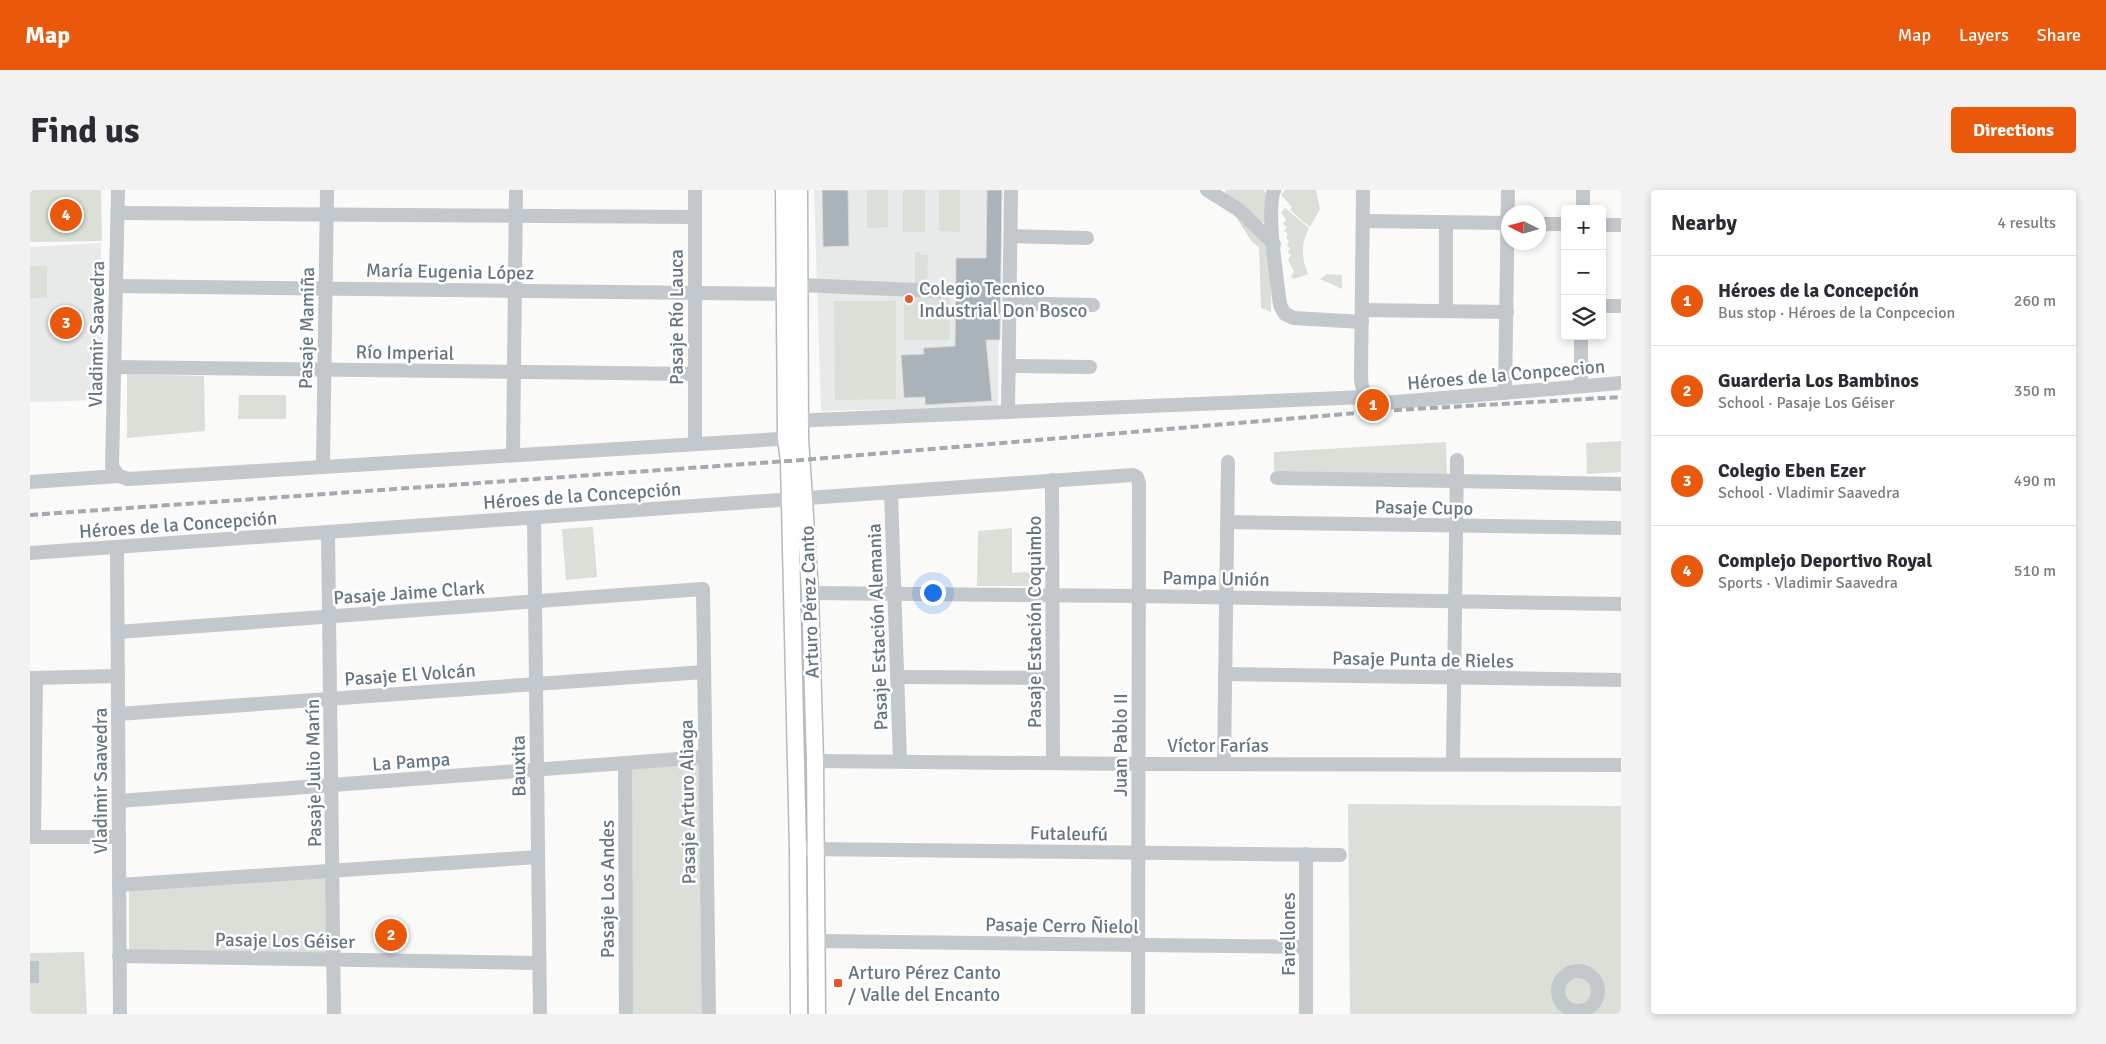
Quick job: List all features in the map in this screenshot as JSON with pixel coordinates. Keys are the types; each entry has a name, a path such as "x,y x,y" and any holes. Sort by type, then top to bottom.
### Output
{"main road":[{"name":"Arturo Pérez Canto","path":"784,190 784,294 793,421"},
{"name":"Arturo Pérez Canto","path":"798,190 799,285 793,438 797,499 799,1014"},
{"name":"Arturo Pérez Canto","path":"797,499 810,593 817,849 817,1014"}],"street":[{"name":"Vladimir Saavedra","path":"118,190 112,467 119,476"},
{"name":"Pasaje Mamiña","path":"323,466 327,190"},
{"path":"513,455 516,190"},
{"name":"Pasaje Río Lauca","path":"695,190 695,444"},
{"path":"1008,412 1011,190"},
{"path":"1206,190 1221,197 1238,209 1274,244"},
{"path":"1274,190 1271,218 1280,306 1285,314 1294,318 1446,311 1506,312"},
{"path":"1363,190 1361,385 1366,397"},
{"path":"1508,190 1508,205"},
{"path":"1583,190 1583,205"},
{"path":"118,213 695,217"},
{"path":"1363,221 1501,223"},
{"path":"1446,222 1446,311"},
{"path":"1546,224 1561,224"},
{"path":"1606,225 1621,225"},
{"path":"1011,236 1087,238"},
{"path":"1505,393 1507,250"},
{"path":"799,285 940,291"},
{"name":"María Eugenia López","path":"116,286 784,294"},
{"path":"1010,303 1093,305"},
{"path":"1606,306 1621,306"},
{"path":"1581,386 1582,340"},
{"path":"1009,366 1090,367"},
{"name":"Río Imperial","path":"114,367 695,374"},
{"name":"Héroes de la Conpcecion","path":"793,421 1366,397 1374,402 1384,402 1621,383"},
{"path":"30,482 119,476 128,479 793,438"},
{"path":"1453,764 1457,460"},
{"path":"1224,764 1228,462"},
{"name":"Héroes de la Concepción","path":"30,553 892,493 1130,474 1136,477"},
{"name":"Juan Pablo II","path":"1136,477 1139,484 1138,1014"},
{"path":"1277,478 1621,484"},
{"name":"Pasaje Estación Coquimbo","path":"1052,480 1053,763"},
{"name":"Pasaje Estación Alemania","path":"892,493 900,761"},
{"name":"Bauxita","path":"534,518 540,1014"},
{"name":"Pasaje Cupo","path":"1227,522 1621,528"},
{"name":"Pasaje Julio Marín","path":"328,532 334,1014"},
{"name":"Vladimir Saavedra","path":"117,547 120,1014"},
{"name":"Pasaje Jaime Clark","path":"118,632 703,589"},
{"name":"Pasaje Arturo Aliaga","path":"703,589 709,1014"},
{"name":"Pampa Unión","path":"810,593 1226,597 1621,604"},
{"name":"Pasaje El Volcán","path":"118,714 704,672"},
{"name":"Pasaje Punta de Rieles","path":"1225,674 1621,680"},
{"path":"118,676 33,678 32,837 119,837"},
{"path":"898,677 1052,678"},
{"name":"La Pampa","path":"118,802 705,757"},
{"name":"Víctor Farías","path":"815,761 1621,765"},
{"name":"Pasaje Los Andes","path":"625,763 626,1014"},
{"name":"Futaleufú","path":"798,850 1340,855"},
{"name":"Farellones","path":"1306,854 1306,1014"},
{"path":"119,885 538,857"},
{"name":"Pasaje Cerro Ñielol","path":"817,941 1306,947"},
{"name":"Pasaje Los Géiser","path":"120,956 539,963"},
{"path":"1596,998 1588,1008 1572,1012 1561,1002 1558,989 1564,977 1569,973 1576,971 1589,975 1596,986 1596,998 1596,1005 1601,1014"}],"shaded area":[{"path":"30,190 101,190 102,241 30,242"},
{"name":"Colegio Tecnico Industrial Don Bosco","path":"814,190 1001,190 998,407 821,411"},
{"path":"867,190 888,190 888,227 867,228"},
{"path":"903,190 925,190 925,232 903,232"},
{"path":"939,190 960,190 960,232 939,231"},
{"path":"1226,190 1264,190 1267,196 1267,220 1262,223 1249,216 1225,194"},
{"path":"1285,190 1316,190 1320,209 1310,227 1290,210 1292,207 1281,195"},
{"path":"1211,195 1264,238 1272,258 1271,312 1261,308 1259,247 1252,242 1236,217 1209,199"},
{"path":"1285,208 1309,228 1304,240 1303,251 1308,274 1294,279 1291,277 1294,271 1288,260 1291,255 1288,253 1290,248 1287,246 1289,241 1286,238 1288,234 1284,231 1287,227 1283,224 1286,219 1281,213"},
{"path":"101,243 102,400 30,402 30,247"},
{"path":"915,252 920,252 921,255 928,255 927,288 915,288"},
{"path":"30,266 47,266 47,298 30,298"},
{"path":"1327,274 1342,275 1342,289 1320,279"},
{"path":"904,297 950,297 950,340 904,340"},
{"path":"834,301 896,301 896,399 835,400"},
{"path":"127,374 204,376 205,431 127,438"},
{"path":"239,395 286,395 286,419 238,419"},
{"path":"1621,441 1621,472 1587,474 1586,443"},
{"path":"1446,442 1447,475 1274,471 1274,452"},
{"path":"593,527 597,577 566,580 562,529"},
{"path":"1012,528 1012,573 1040,571 1039,586 977,586 978,531"},
{"path":"799,560 807,735 808,831 807,837 804,838"},
{"path":"703,764 705,1014 629,1014 625,769"},
{"path":"1348,804 1621,806 1621,1014 1350,1014"},
{"path":"329,875 330,957 129,953 129,888"},
{"path":"84,952 87,1014 30,1014 30,953"},
{"path":"30,961 39,961 39,983 30,983"}],"building":[{"path":"822,190 848,190 849,246 823,247"},
{"path":"987,190 1002,190 1000,340 986,340 992,401 925,405 925,397 904,398 901,355 924,354 923,348 955,346 956,258 986,258"}],"railway":[{"path":"30,515 802,460 1380,411 1621,397"}],"place":[{"name":"Complejo Deportivo Royal","path":"66,215"},
{"name":"Colegio Tecnico Industrial Don Bosco","path":"909,299"},
{"name":"Colegio Eben Ezer","path":"66,323"},
{"name":"Héroes de la Concepción","path":"1373,405"},
{"name":"Guarderia Los Bambinos","path":"391,935"},
{"name":"Arturo Pérez Canto / Valle del Encanto","path":"838,983"}]}
